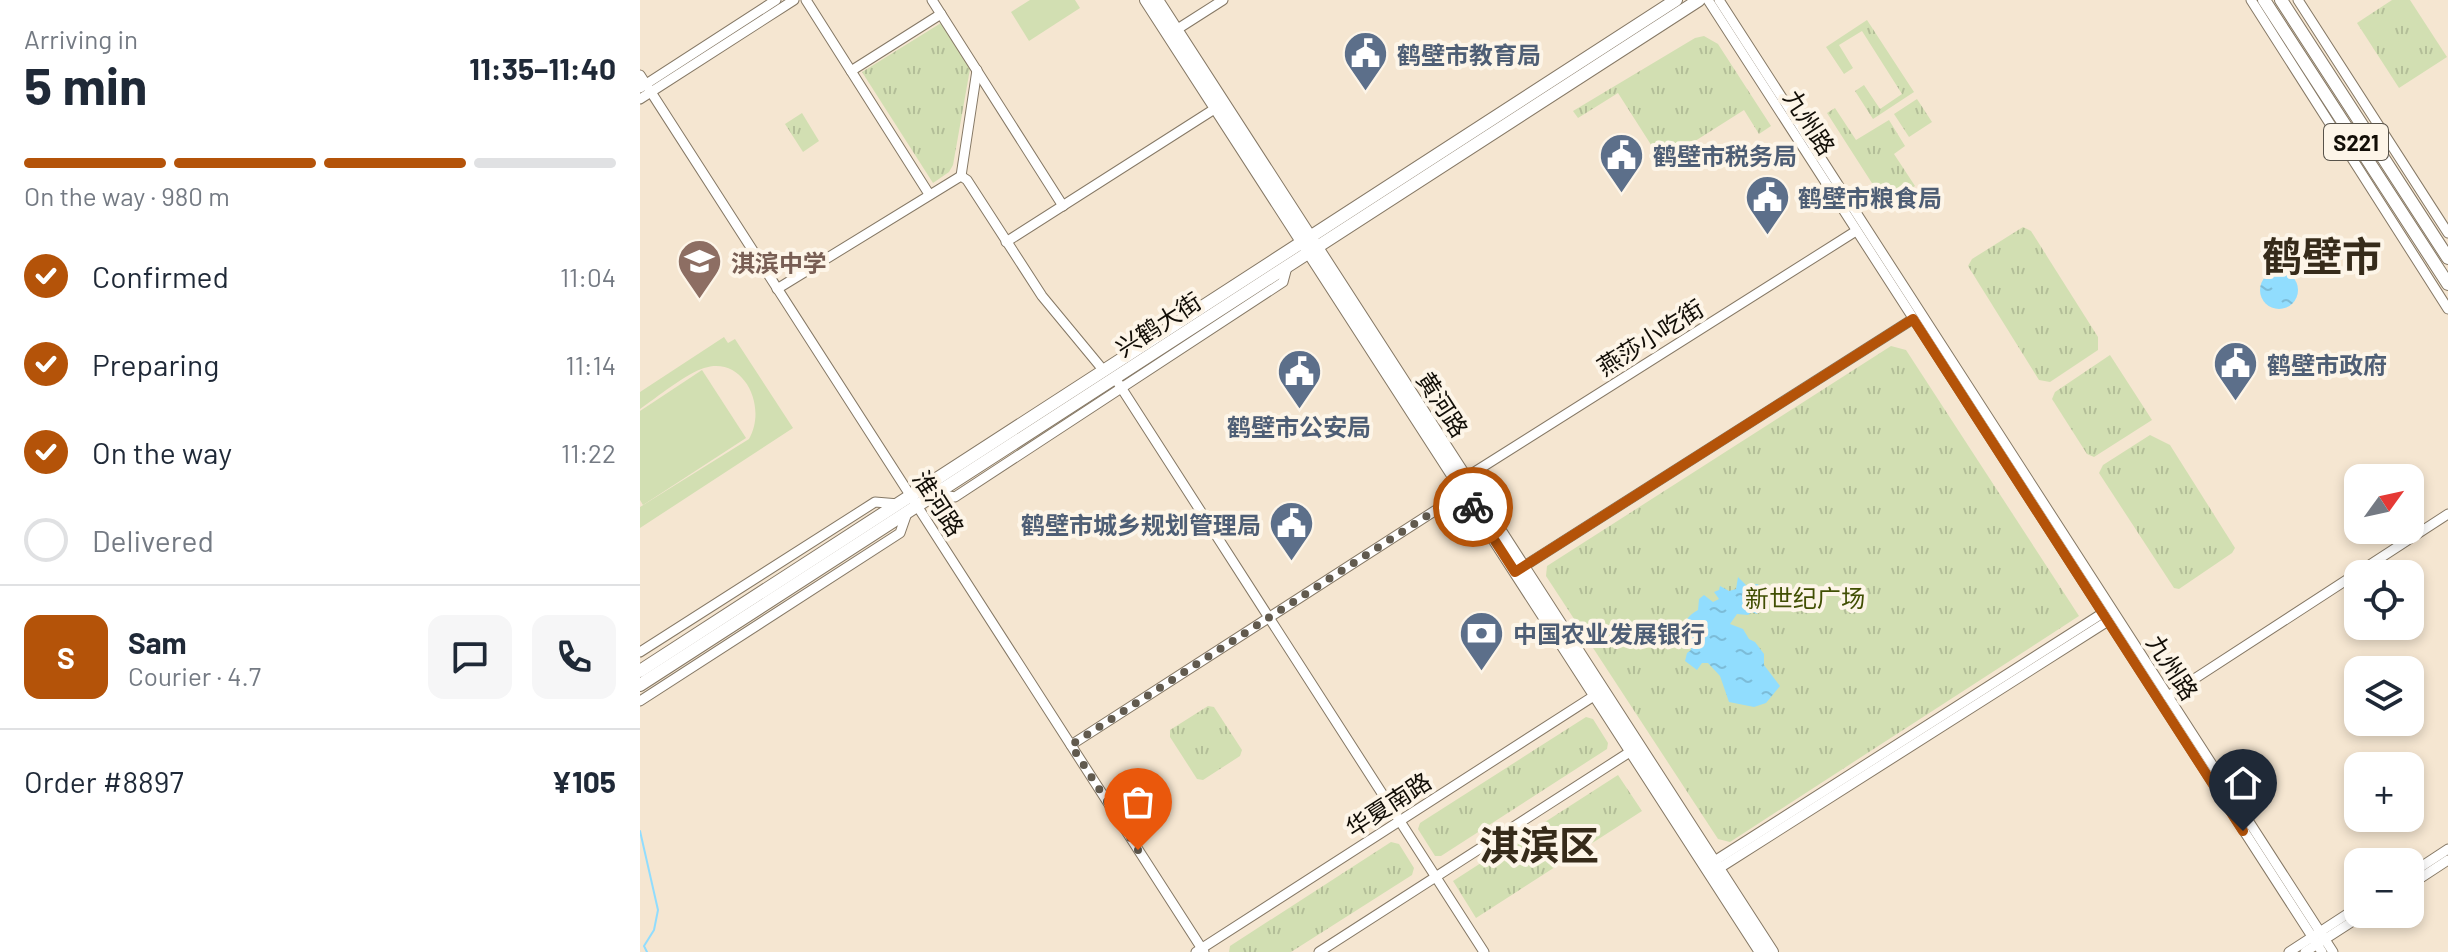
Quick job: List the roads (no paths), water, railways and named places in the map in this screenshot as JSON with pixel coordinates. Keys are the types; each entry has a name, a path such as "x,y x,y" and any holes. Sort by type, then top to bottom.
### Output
{"main road":[{"name":"黄河路","path":"1146,0 1310,245"},
{"name":"黄河路","path":"1157,0 1310,245 1599,692 1761,952"},
{"name":"兴鹤大街","path":"640,671 1113,379 1676,0"},
{"name":"兴鹤大街","path":"640,685 909,505 937,494 1287,267 1310,245 1699,0"},
{"name":"S221","path":"2264,0 2448,284"},
{"name":"S221","path":"2281,0 2448,258"},
{"name":"黄河路","path":"1635,749 1772,952"}],"street":[{"path":"640,99 644,85 776,0"},
{"path":"644,85 794,0"},
{"path":"806,0 929,194"},
{"path":"932,0 1063,206"},
{"path":"1176,30 1223,0"},
{"name":"九州路","path":"1708,0 2106,617 2319,941 2333,952"},
{"name":"九州路","path":"1719,0 2168,696 2319,941"},
{"path":"2251,0 2448,309"},
{"path":"2298,0 2448,233"},
{"path":"851,71 941,14"},
{"path":"961,176 977,70"},
{"name":"淮河路","path":"644,85 777,289 909,505 1071,745 1200,951"},
{"path":"1006,242 1216,108"},
{"path":"777,289 961,176"},
{"path":"961,176 967,180 1042,296 1113,379 1484,952"},
{"name":"燕莎小吃街","path":"1071,745 1856,231"},
{"path":"1519,570 1913,319"},
{"path":"640,652 875,502 909,505 900,533 640,701"},
{"path":"2168,696 2448,514"},
{"path":"1716,865 2106,617"},
{"name":"华夏南路","path":"1200,951 1599,692"},
{"path":"1319,952 1635,749"},
{"path":"2424,865 2448,849"},
{"path":"2424,876 2448,860"},
{"path":"2305,952 2344,919"},
{"path":"2289,952 2319,941 2344,926"}],"water":[{"path":"2279,271 2292,277 2298,290 2292,303 2279,309 2266,303 2260,290 2266,277"},
{"path":"1738,577 1747,586 1757,584 1766,589 1764,594 1755,593 1760,606 1757,614 1737,614 1730,624 1743,629 1755,642 1764,654 1764,665 1780,686 1766,703 1754,707 1729,702 1720,676 1708,663 1702,663 1697,670 1685,661 1691,650 1686,623 1698,610 1699,599 1704,595 1713,602 1719,599 1714,592 1720,586 1729,591 1736,589"}],"waterway":[{"path":"640,831 658,910 654,930 644,946 647,952"}],"place":[{"name":"鹤壁市教育局","path":"1366,93"},
{"name":"鹤壁市税务局","path":"1622,194"},
{"name":"鹤壁市粮食局","path":"1767,236"},
{"name":"淇滨中学","path":"700,301"},
{"name":"鹤壁市政府","path":"2236,403"},
{"name":"鹤壁市公安局","path":"1299,411"},
{"name":"鹤壁市城乡规划管理局","path":"1292,563"},
{"name":"中国农业发展银行","path":"1482,672"}],"district":[{"name":"鹤壁市","path":"2322,255"},
{"name":"淇滨区","path":"1539,844"}],"park label":[{"name":"新世纪广场","path":"1805,597"}]}
